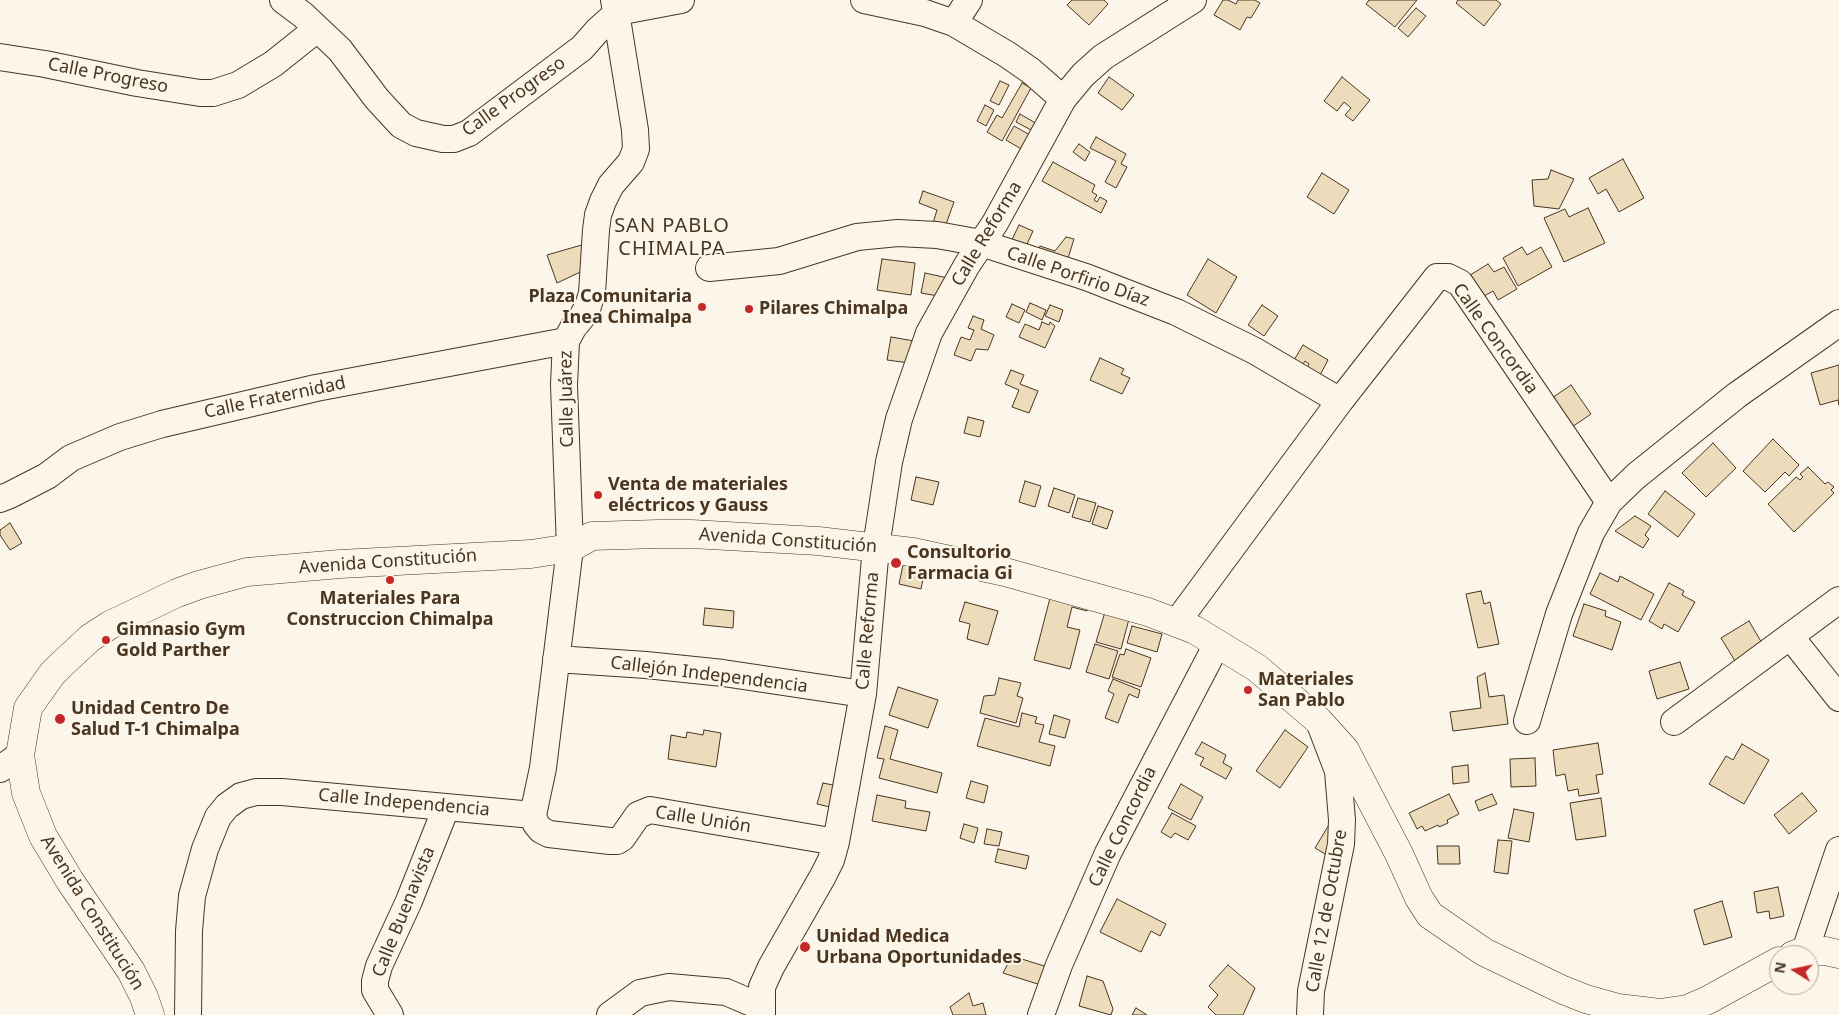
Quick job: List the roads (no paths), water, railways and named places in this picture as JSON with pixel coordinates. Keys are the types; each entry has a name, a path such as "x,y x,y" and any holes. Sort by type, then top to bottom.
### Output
{"main road":[{"name":"Avenida Constitución","path":"150,1015 144,997 131,971 70,881 43,836 26,793 10,762 28,708 52,674 90,638 110,625 177,593 247,572 340,564 531,554 570,548 592,536 658,534 808,540 913,552 1005,572 1148,612 1177,622 1195,630 1257,668 1319,721 1345,750 1400,854 1418,898 1430,914 1484,952 1563,990 1593,1007 1660,1013 1687,1009 1708,1000 1769,966"},
{"path":"1819,951 1839,954"}],"street":[{"name":"Calle Progreso","path":"283,0 303,15 340,50 401,125 416,133 443,139 454,139 470,133 582,48 615,7"},
{"path":"615,7 628,10 680,0"},
{"path":"864,0 925,13 954,23 1008,55 1063,99"},
{"path":"954,23 970,0"},
{"name":"Calle Reforma","path":"610,1015 640,993 669,987 726,992 761,1011 762,987 771,967 831,860 857,770 876,547 892,447 899,419 929,333 967,265 995,223 1063,99 1083,75 1103,57 1193,0"},
{"name":"Calle Juárez","path":"570,548 564,385 566,341 588,306 592,293 596,230 598,215 603,201 612,184 631,162 636,149 635,130 615,7"},
{"name":"Calle Progreso","path":"0,57 137,83 200,93 213,93 238,85 273,64 317,28"},
{"name":"Calle Porfirio Díaz","path":"709,268 779,261 857,236 890,234 937,235 981,243 1086,276 1176,312 1256,351 1340,401"},
{"name":"Calle Concordia","path":"1177,622 1340,401 1437,277 1455,279 1470,296 1609,502"},
{"path":"1527,721 1559,614 1591,533 1609,502 1636,476 1737,395 1838,331"},
{"name":"Calle Fraternidad","path":"0,499 10,496 48,476 71,458 120,437 162,424 316,388 566,341"},
{"path":"533,815 543,768 570,548"},
{"path":"1674,722 1839,600"},
{"path":"1790,636 1839,698"},
{"name":"Calle Concordia","path":"1041,1015 1059,965 1108,852 1217,644"},
{"name":"Callejón Independencia","path":"556,659 646,665 723,673 863,694"},
{"name":"Calle 12 de Octubre","path":"1310,1015 1311,991 1341,844 1342,820 1338,771 1319,721"},
{"name":"Calle Independencia","path":"188,1015 189,931 192,896 205,849 218,817 227,806 241,796 256,792 282,792 533,815"},
{"name":"Calle Buenavista","path":"390,1015 375,990 374,981 409,901 446,808"},
{"name":"Calle Unión","path":"533,815 536,824 541,830 549,834 610,841 622,838 638,815 650,810 836,842"},
{"path":"1802,945 1839,850"}],"place":[{"name":"Plaza Comunitaria Inea Chimalpa","path":"702,307"},
{"name":"Pilares Chimalpa","path":"749,309"},
{"name":"Venta de materiales eléctricos y Gauss","path":"598,495"},
{"name":"Consultorio Farmacia Gi","path":"896,563"},
{"name":"Materiales Para Construccion Chimalpa","path":"390,580"},
{"name":"Gimnasio Gym Gold Parther","path":"106,640"},
{"name":"Materiales San Pablo","path":"1248,690"},
{"name":"Unidad Centro De Salud T-1 Chimalpa","path":"60,719"},
{"name":"Unidad Medica Urbana Oportunidades","path":"805,947"}],"district":[{"name":"SAN PABLO CHIMALPA","path":"672,238"}]}
